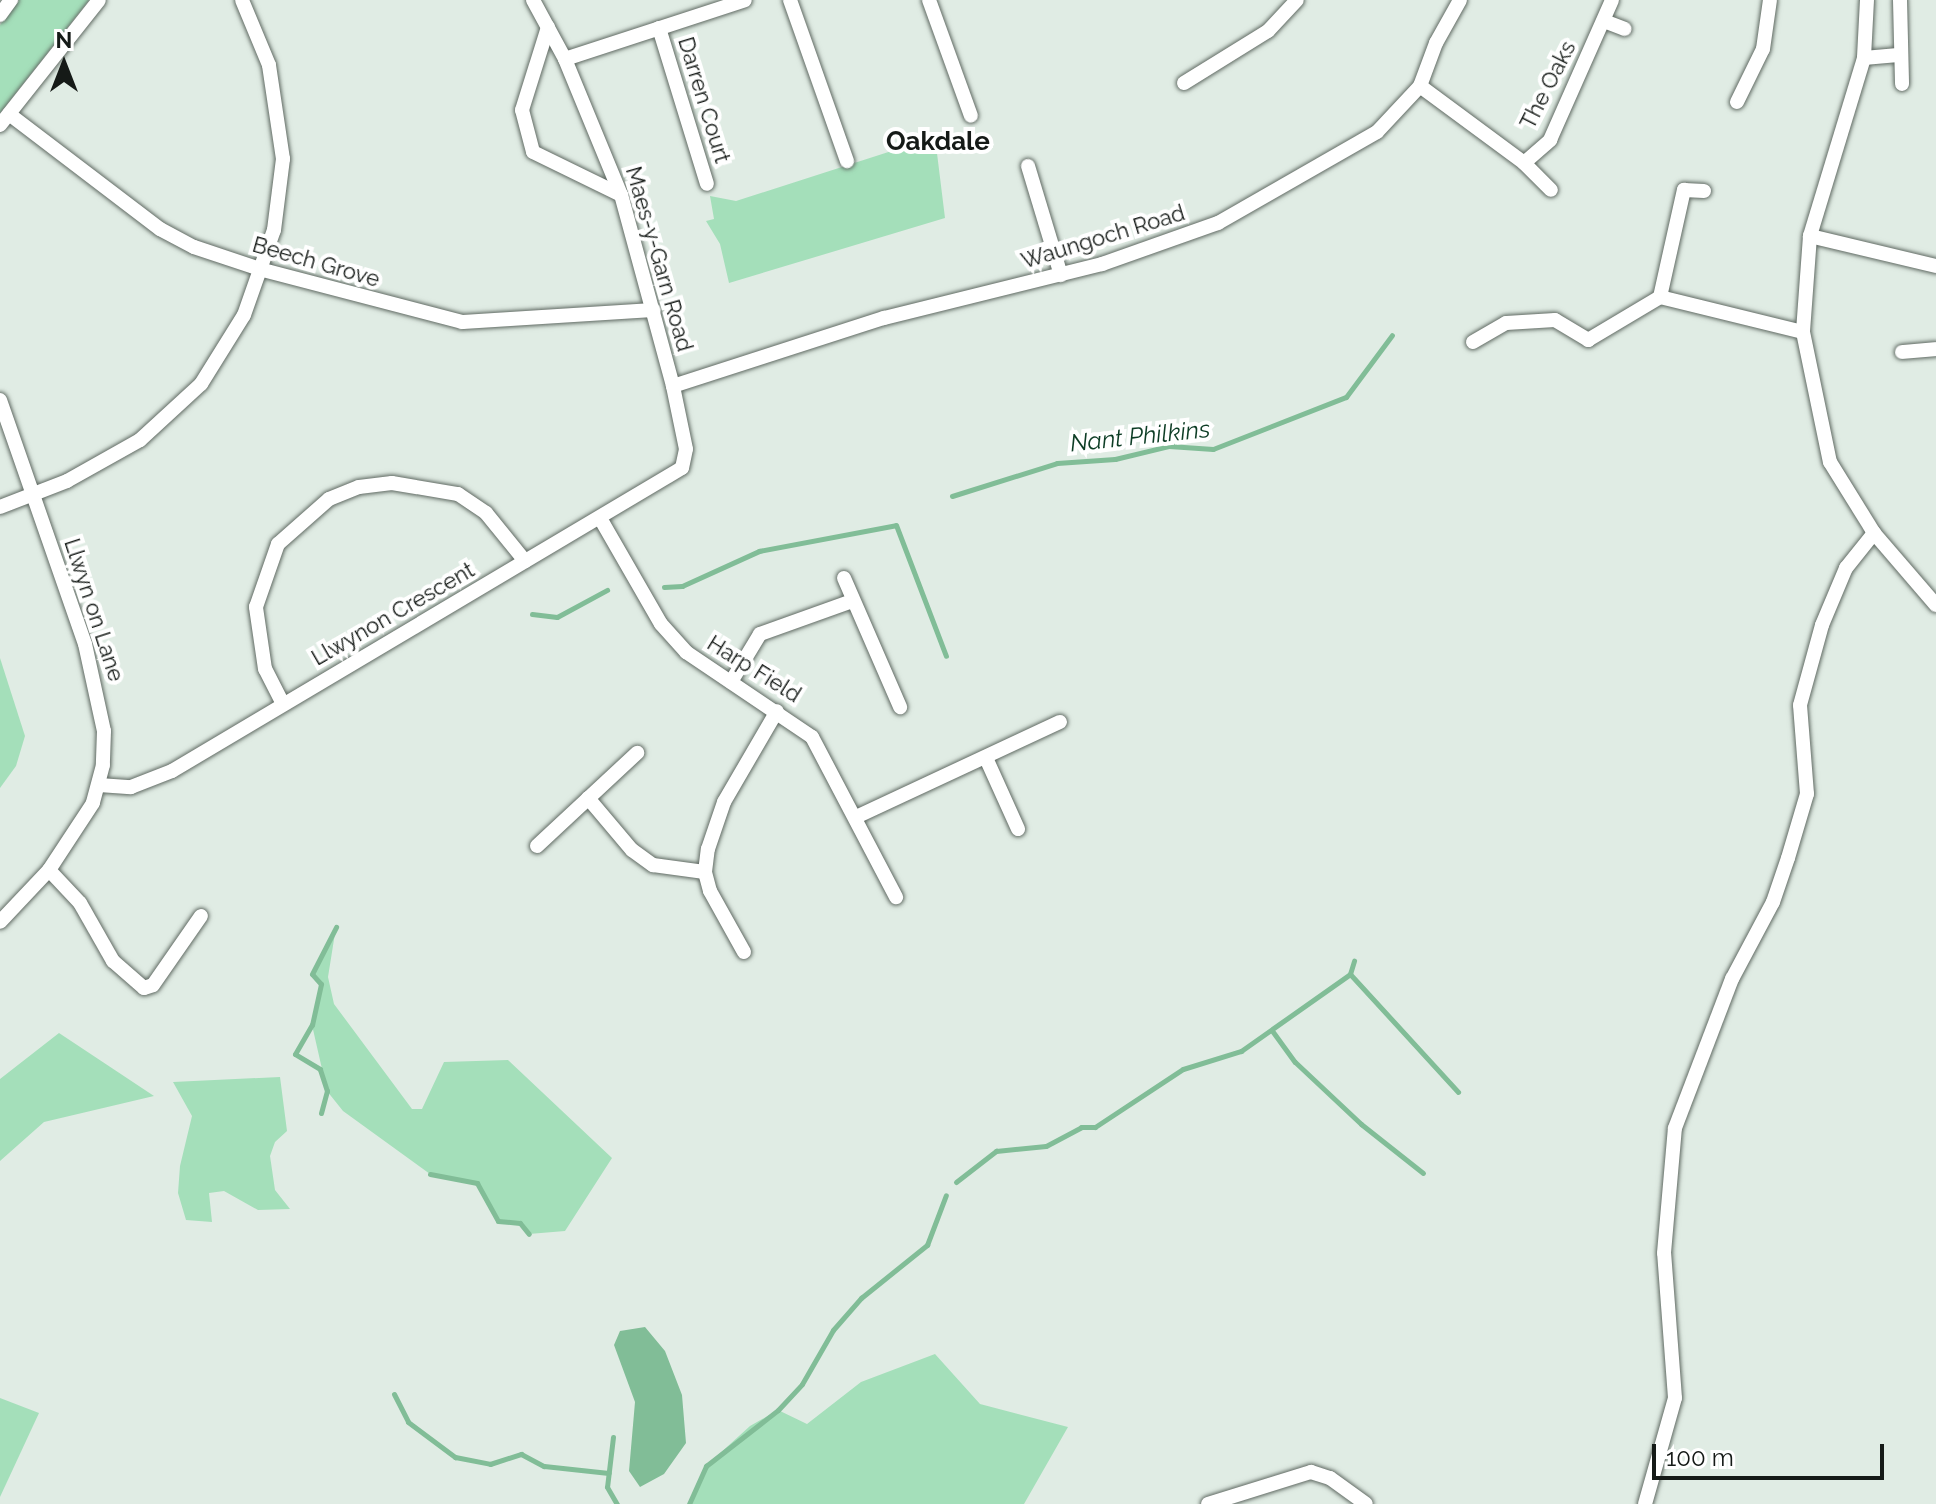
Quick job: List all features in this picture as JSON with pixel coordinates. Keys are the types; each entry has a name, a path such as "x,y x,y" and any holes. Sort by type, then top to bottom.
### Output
{"street":[{"path":"0,15 11,0"},
{"path":"4,119 99,0"},
{"path":"0,507 103,463 174,410 221,355 263,270 280,196 281,129 269,65 242,0"},
{"name":"Maes-y-Garn Road","path":"533,0 565,59 621,195 654,310 686,449"},
{"path":"565,59 745,0"},
{"path":"790,0 847,161"},
{"path":"929,0 971,116"},
{"path":"1184,83 1268,31 1297,0"},
{"name":"Waungoch Road","path":"673,386 884,318 1061,275 1167,243 1280,190 1377,132 1420,86 1436,43 1460,0"},
{"name":"The Oaks","path":"1524,163 1550,140 1612,0"},
{"path":"1737,102 1763,49 1770,0"},
{"path":"1867,0 1864,58 1810,236 1803,332 1830,462 1874,533 1936,605"},
{"path":"1900,0 1902,84"},
{"path":"1604,21 1625,29"},
{"path":"548,27 522,110 533,152 621,195"},
{"name":"Darren Court","path":"659,28 707,184"},
{"path":"1864,58 1901,55"},
{"name":"The Oaks","path":"1420,86 1524,163 1551,190"},
{"name":"Beech Grove","path":"4,119 160,229 194,247 263,270 462,322 654,310"},
{"path":"1028,166 1061,275"},
{"path":"1660,297 1684,190 1704,191"},
{"path":"1810,236 1936,266"},
{"path":"1473,342 1506,323 1555,320 1588,340 1660,297 1803,332"},
{"path":"1902,352 1936,349"},
{"name":"Llwyn on Lane","path":"0,400 97,686 104,731 99,785 49,870 0,922"},
{"name":"Llwynon Crescent","path":"99,785 149,782 674,477 686,449"},
{"path":"283,704 265,669 256,607 278,544 329,499 392,483 458,494 486,513 525,561"},
{"name":"Harp Field","path":"600,518 661,624 704,668 777,711 812,737 896,897"},
{"path":"1645,1504 1675,1398 1664,1253 1668,1167 1675,1128 1732,979 1773,902 1788,858 1807,794 1800,705 1822,625 1846,568 1874,533"},
{"path":"844,578 900,707"},
{"path":"731,682 760,634 852,601"},
{"path":"744,952 705,872 724,802 777,711"},
{"path":"856,817 1060,722"},
{"path":"537,846 637,753"},
{"path":"986,758 1018,829"},
{"path":"588,798 632,850 653,865 705,872"},
{"path":"49,870 80,903 113,961 144,988 153,985 201,916"},
{"path":"1208,1504 1311,1472 1330,1478 1366,1504"}],"shaded area":[{"path":"19,0 89,0 0,113 0,25"},
{"path":"935,137 945,218 729,283 720,244 706,221 714,219 710,196 736,201"},
{"path":"0,658 25,736 16,766 0,788"},
{"path":"336,927 328,977 334,1004 412,1109 422,1109 444,1062 508,1060 612,1158 565,1231 529,1234 520,1223 498,1221 477,1183 430,1174 343,1111 327,1091 312,1025 320,984 312,974"},
{"path":"59,1033 154,1096 44,1122 0,1161 0,1079"},
{"path":"280,1077 287,1131 275,1142 270,1156 275,1190 290,1209 258,1210 224,1191 209,1193 212,1222 186,1220 178,1193 180,1166 192,1116 173,1082"},
{"path":"645,1327 665,1351 682,1395 686,1443 664,1474 640,1487 629,1471 635,1402 614,1345 620,1331"},
{"path":"935,1354 980,1404 1068,1427 1024,1504 689,1504 706,1466 750,1426 778,1410 807,1424 861,1382"},
{"path":"0,1398 39,1413 0,1497"}],"waterway":[{"name":"Nant Philkins","path":"952,496 1057,463 1115,459 1169,446 1213,449 1346,397 1392,335"},
{"name":"Nant Philkins","path":"664,587 682,586 759,551 896,525 946,656"},
{"name":"Nant Philkins","path":"532,614 557,617 607,590"},
{"name":"Nant Philkins","path":"321,1113 327,1091 320,1069 295,1054 312,1025 321,984 312,974 336,927"},
{"path":"956,1182 996,1151 1046,1146 1081,1127 1095,1127 1183,1069 1241,1051 1350,974 1354,961"},
{"path":"1350,974 1458,1092"},
{"path":"1273,1032 1295,1062 1361,1124 1423,1173"},
{"name":"Nant Philkins","path":"430,1174 477,1183 498,1221 520,1223 529,1234"},
{"path":"689,1504 706,1466 778,1410 802,1384 833,1330 861,1298 927,1245 946,1195"},
{"path":"394,1394 408,1422 455,1457 490,1464 521,1454 544,1466 609,1473"},
{"name":"Nant Philkins","path":"613,1437 607,1487 617,1504"}],"district":[{"name":"Oakdale","path":"938,142"}]}
